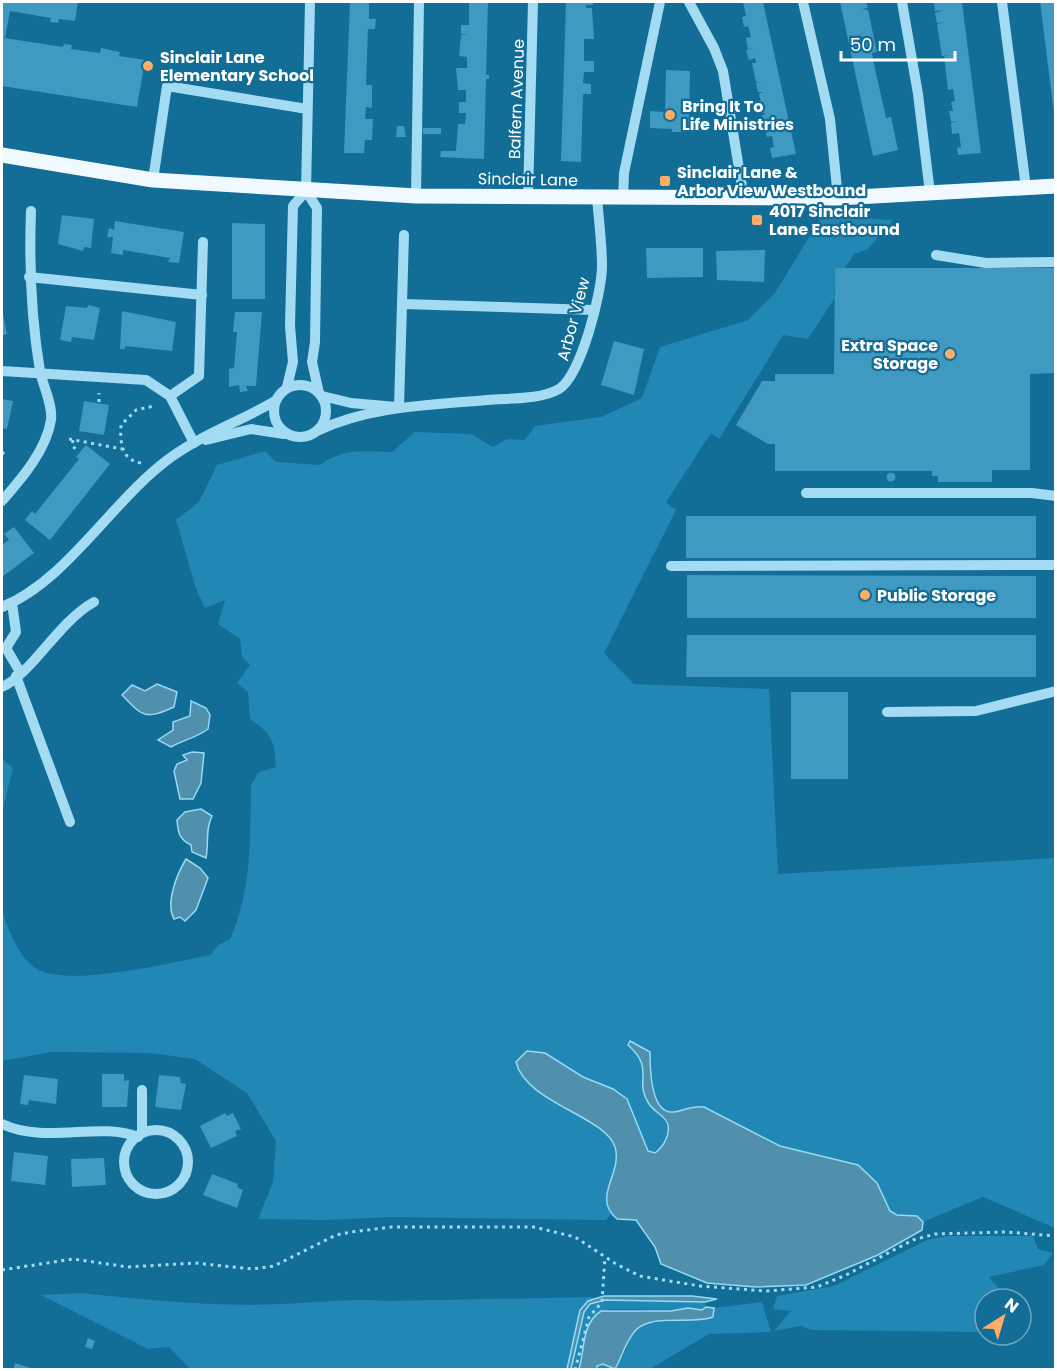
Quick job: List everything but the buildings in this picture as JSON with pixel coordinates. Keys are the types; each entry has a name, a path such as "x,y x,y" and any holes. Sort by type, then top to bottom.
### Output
{"main road":[{"name":"Sinclair Lane","path":"2,156 153,180 416,196 838,198 1056,186"}],"street":[{"path":"194,443 251,429 270,430 303,438 317,431 326,414 312,362 316,300 316,208 306,191 310,2"},
{"path":"416,196 419,2"},
{"name":"Balfern Avenue","path":"528,197 533,2"},
{"path":"623,198 624,173 660,2"},
{"path":"689,2 714,48 723,71 744,199"},
{"path":"803,2 830,119 838,198"},
{"path":"902,2 918,94 930,193"},
{"path":"1002,2 1026,188"},
{"path":"153,180 167,86 307,109"},
{"path":"70,822 18,674 6,648 16,632 7,605 37,586 170,458 220,427 275,401 287,387 293,362 290,326 293,206 306,191"},
{"name":"Arbor View","path":"317,431 336,422 399,407 533,396 560,389 569,380 582,355 594,310 602,268 597,198"},
{"path":"2,501 24,476 43,443 51,418 40,372 29,277 31,212"},
{"path":"399,407 404,235"},
{"path":"170,396 199,376 203,242"},
{"path":"936,255 986,263 1056,262"},
{"path":"29,277 202,295"},
{"path":"403,304 594,310"},
{"path":"2,371 146,380 170,396 194,443"},
{"path":"287,387 304,385 320,394"},
{"name":"Arbor View","path":"320,394 351,403 399,407"},
{"path":"275,401 273,416 281,430 288,435"},
{"path":"806,493 1032,493 1056,496"},
{"path":"671,566 1056,565"},
{"path":"2,687 18,674 69,619 94,602"},
{"path":"887,712 976,711 1056,690"},
{"path":"2,1124 36,1134 140,1135 158,1130 172,1134 185,1147 189,1163 185,1177 171,1191 153,1195 135,1186 127,1176 124,1159 129,1145 140,1135 142,1090"}],"path":[{"path":"99,393 99,402"},
{"path":"141,463 127,458 122,449 121,425 136,410 154,406"},
{"path":"76,449 72,446 71,440 122,449"},
{"path":"2,452 7,457"},
{"path":"2,1270 73,1259 128,1267 195,1263 252,1269 273,1266 336,1235 392,1227 534,1227 556,1230 575,1237 640,1276 663,1281 766,1291 817,1287 846,1275 913,1240 935,1234 1006,1232 1056,1236"},
{"path":"575,1370 589,1317 602,1302 605,1257"}],"shaded area":[{"path":"822,216 893,220 868,249 854,254 845,268 835,268 834,299 808,339 783,335 719,439 711,433 666,502 676,510 604,653 634,684 769,689 778,874 1055,858 1055,1228 983,1197 923,1222 897,1215 890,1211 877,1183 858,1165 780,1146 704,1107 671,1112 664,1110 655,1096 650,1052 628,1045 641,1056 646,1094 666,1122 668,1129 668,1136 664,1144 655,1153 648,1151 627,1099 613,1089 583,1077 545,1053 554,1102 600,1130 612,1142 616,1151 615,1168 607,1195 607,1205 611,1214 606,1220 392,1217 326,1220 258,1219 273,1182 276,1141 247,1093 195,1059 150,1053 52,1052 2,1061 2,908 15,943 25,959 39,970 55,975 98,975 123,972 211,955 218,945 230,939 237,921 248,864 251,785 259,772 276,767 271,739 250,719 248,692 237,683 250,665 242,657 240,639 218,624 225,600 205,608 196,589 176,520 199,502 217,465 265,451 276,462 320,465 345,453 392,452 415,432 471,434 493,447 507,439 525,440 535,426 601,417 642,398 660,347 748,320 775,293"},
{"path":"157,684 177,692 174,707 157,714 150,715 140,712 122,695 132,685 145,691"},
{"path":"191,701 206,708 210,715 208,729 171,747 158,740 173,730 173,722 190,716"},
{"path":"192,752 204,753 201,783 193,799 180,799 174,771 177,764 187,760 183,755"},
{"path":"2,759 13,768 2,813"},
{"path":"201,809 212,816 206,858 192,852 191,845 180,835 177,825 177,820 185,812"},
{"path":"186,859 200,868 208,878 196,910 185,921 180,917 174,919 171,897"},
{"path":"630,1041 650,1052 655,1096 664,1110 671,1112 704,1107 780,1146 858,1165 877,1183 890,1211 897,1215 917,1216 923,1222 922,1230 878,1255 806,1285 756,1287 707,1283 661,1264 655,1247 636,1220 617,1219 610,1211 607,1194 616,1157 615,1147 608,1136 597,1126 534,1088 523,1076 516,1062 527,1051 545,1053 583,1077 613,1089 627,1099 648,1151 655,1153 665,1141 668,1125 665,1119 651,1107 645,1096 643,1068 641,1061 628,1045"},
{"path":"947,1236 1033,1236 1038,1249 1053,1253 1044,1265 989,1277 998,1287 973,1287 973,1332 812,1330 801,1326 774,1331 791,1311 773,1309 777,1296 834,1286 927,1240"},
{"path":"81,1293 231,1305 359,1300 592,1297 605,1300 705,1302 706,1307 702,1310 609,1309 595,1315 586,1331 579,1369 191,1370 169,1347 148,1349 41,1295"},
{"path":"604,1296 692,1296 717,1299 705,1302 605,1300 590,1304 584,1312 571,1369 567,1369 580,1310 588,1301"},
{"path":"762,1302 771,1332 709,1334 650,1369 597,1370 597,1366 623,1356 634,1331 643,1324 713,1317 714,1308"},
{"path":"706,1307 714,1308 713,1317 651,1322 642,1326 629,1339 615,1369 603,1364 597,1366 597,1369 579,1369 587,1330 595,1316 601,1311 671,1311 688,1308 702,1310"}],"place":[{"name":"Sinclair Lane Elementary School","path":"148,66"},
{"name":"Bring It To Life Ministries","path":"670,115"},
{"name":"Sinclair Lane & Arbor View Westbound","path":"665,181"},
{"name":"4017 Sinclair Lane Eastbound","path":"757,220"},
{"name":"Extra Space Storage","path":"950,354"},
{"name":"Public Storage","path":"865,595"}]}
